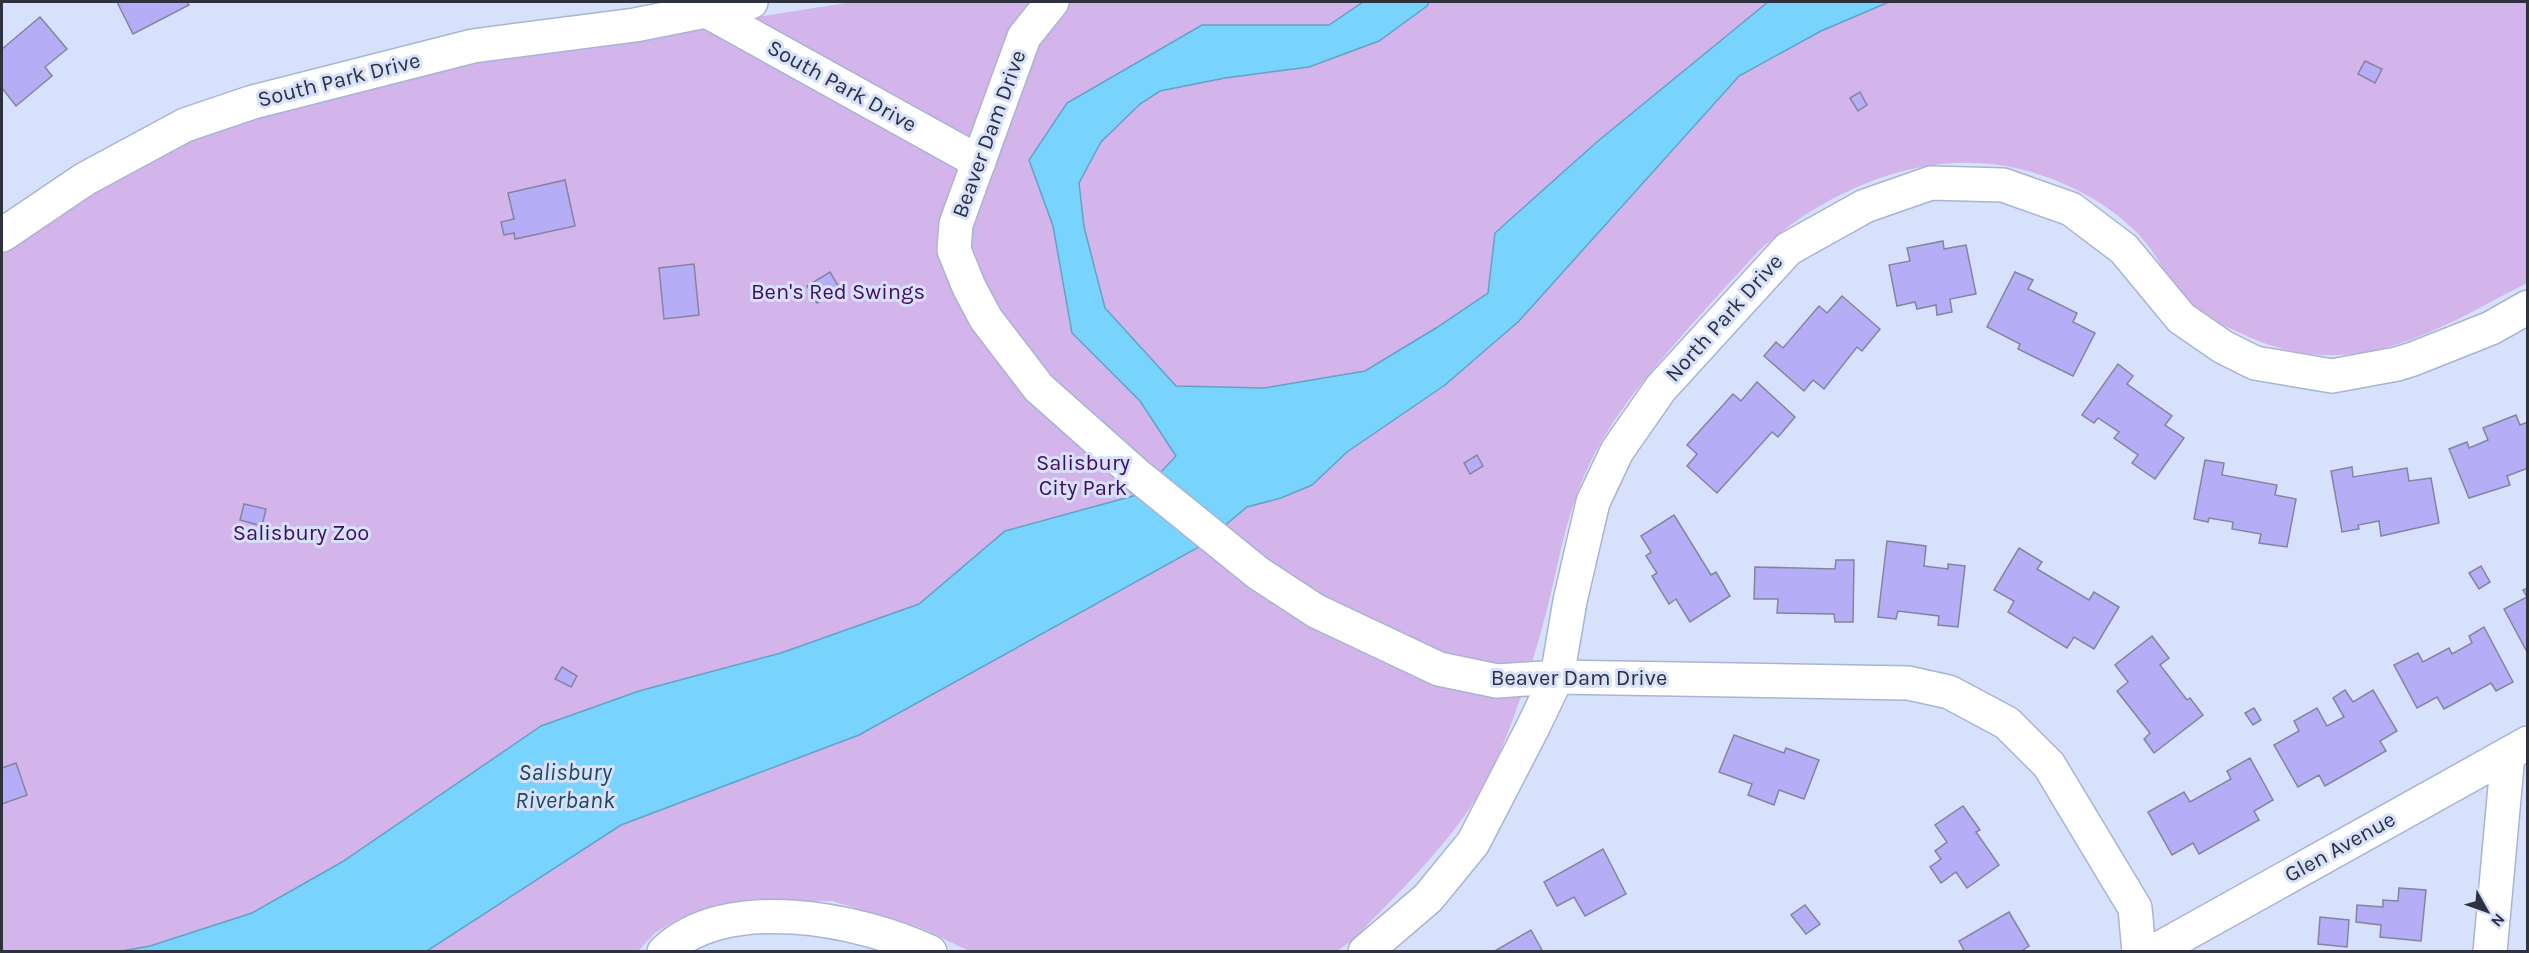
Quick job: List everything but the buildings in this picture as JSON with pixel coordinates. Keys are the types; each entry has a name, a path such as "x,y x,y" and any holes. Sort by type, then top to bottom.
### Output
{"street":[{"name":"South Park Drive","path":"2,235 85,179 185,125 253,102 473,46 634,25 751,2"},
{"name":"Beaver Dam Drive","path":"1052,2 1024,37 956,224 954,250 969,287 986,319 1039,388 1137,475 1258,573 1316,611 1440,669 1497,681 1557,677 1908,683 1949,692 2007,723 2049,765 2135,908 2139,951"},
{"name":"South Park Drive","path":"705,10 980,162"},
{"name":"North Park Drive","path":"1365,951 1428,898 1473,843 1557,677 1570,601 1593,502 1617,451 1661,388 1788,249 1865,206 1931,183 2003,185 2072,209 2124,249 2181,318 2214,341 2255,363 2308,374 2332,376 2397,364 2491,328 2528,307"},
{"name":"Glen Avenue","path":"2153,951 2518,749"},
{"path":"2490,951 2518,749"},
{"path":"664,951 674,942 711,924 747,917 810,917 885,934 930,951"}],"green space":[{"name":"Salisbury City Park","path":"852,2 2527,2 2527,283 2426,334 2393,346 2359,353 2324,355 2288,350 2249,337 2206,316 2184,299 2146,243 2121,218 2074,188 2024,170 1989,164 1954,163 1920,167 1886,176 1822,205 1793,224 1756,254 1664,356 1611,426 1589,465 1574,502 1529,672 1503,744 1483,787 1468,811 1433,856 1354,939 1337,951 969,951 919,927 832,901 736,904 678,919 655,933 638,951 2,951 2,252 55,211 187,139 380,80 541,51"}],"water":[{"name":"Salisbury Riverbank","path":"1363,2 1429,2 1427,6 1379,41 1309,67 1225,78 1160,91 1140,104 1101,142 1079,183 1084,227 1105,308 1176,386 1264,388 1365,371 1488,293 1495,233 1598,141 1768,2 1889,2 1821,31 1739,76 1519,321 1445,385 1347,452 1312,485 1281,498 1247,507 1199,547 859,735 621,825 427,951 116,952 150,946 252,913 342,862 541,726 639,691 781,653 919,604 1005,531 1140,494 1176,456 1140,401 1072,333 1053,226 1029,160 1067,103 1202,25 1329,25"}],"park label":[{"name":"Ben's Red Swings","path":"838,292"},
{"name":"Salisbury Zoo","path":"301,533"}]}
